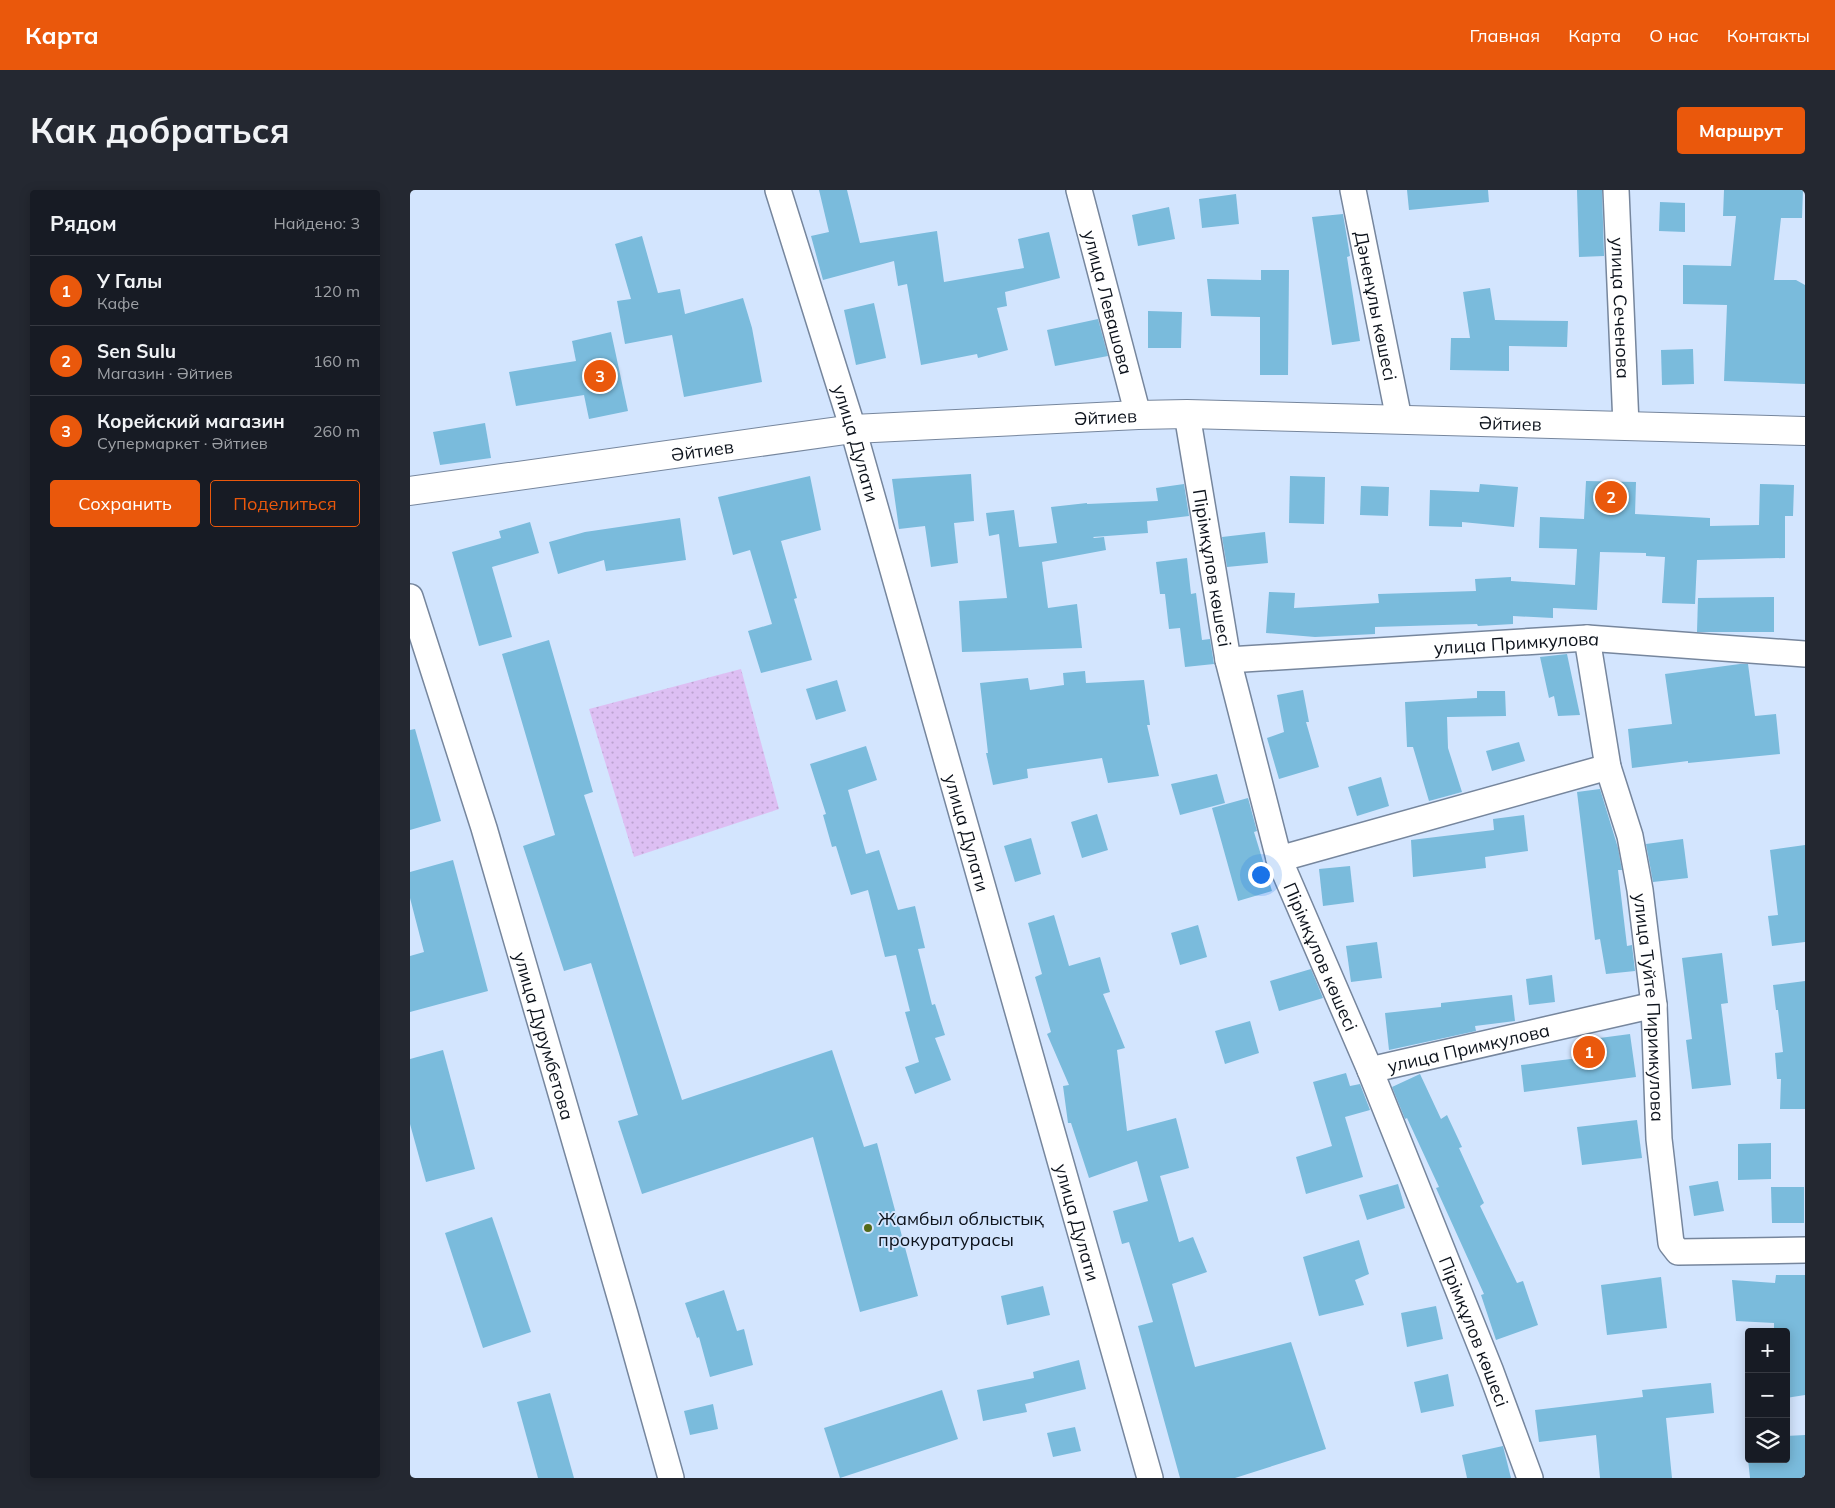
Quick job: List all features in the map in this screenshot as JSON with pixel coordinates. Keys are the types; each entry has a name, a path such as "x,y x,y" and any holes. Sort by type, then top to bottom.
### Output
{"street":[{"name":"улица Дулати","path":"778,190 853,429 1150,1478"},
{"name":"улица Левашова","path":"1080,190 1138,415"},
{"name":"Дәненұлы көшесі","path":"1353,190 1399,419"},
{"name":"улица Сеченова","path":"1616,190 1626,425"},
{"name":"Әйтиев","path":"410,491 853,429 1138,415 1187,414 1399,419 1805,431"},
{"name":"Пірімқұлов көшесі","path":"1187,414 1228,660 1279,859 1370,1070 1491,1372 1530,1478"},
{"name":"улица Дурумбетова","path":"410,597 484,828 626,1314 671,1478"},
{"name":"улица Примкулова","path":"1228,660 1587,638 1805,654"},
{"name":"улица Туйте Пиримкулова","path":"1587,638 1608,766 1632,845 1640,890 1654,1005 1658,1139 1671,1243 1678,1252 1805,1250"},
{"path":"1279,859 1608,766"},
{"name":"улица Примкулова","path":"1370,1070 1654,1005"}],"shaded area":[{"path":"741,669 779,809 634,857 589,709"}],"building":[{"path":"819,190 847,190 860,243 937,231 944,282 1024,268 1018,239 1049,232 1060,278 1005,292 1007,306 997,308 1008,350 978,358 977,354 921,365 907,284 898,286 894,261 823,280 811,236 829,232"},
{"path":"1407,190 1488,190 1489,202 1409,210"},
{"path":"1577,190 1602,190 1604,256 1579,257"},
{"path":"1724,190 1803,190 1802,218 1781,218 1774,280 1796,280 1805,285 1805,384 1724,381 1727,305 1683,304 1683,265 1731,266 1736,216 1723,216"},
{"path":"1236,194 1239,224 1202,228 1199,199"},
{"path":"1660,202 1685,203 1685,232 1659,231"},
{"path":"1169,207 1175,239 1138,246 1132,215"},
{"path":"1343,214 1350,256 1347,257 1360,341 1332,345 1312,217"},
{"path":"642,236 658,293 680,289 685,314 743,298 752,328 762,382 684,397 672,335 625,344 617,301 631,299 615,244"},
{"path":"1261,270 1289,270 1288,375 1260,375 1260,317 1211,316 1207,279 1261,280"},
{"path":"1490,288 1495,320 1568,321 1567,347 1509,346 1509,371 1450,370 1451,338 1470,338 1463,292"},
{"path":"874,303 886,358 856,365 844,310"},
{"path":"1148,311 1182,312 1181,348 1148,348"},
{"path":"1098,319 1108,356 1055,366 1047,330"},
{"path":"611,332 628,411 589,419 584,395 516,406 509,372 576,361 572,341"},
{"path":"1693,349 1694,384 1662,385 1661,350"},
{"path":"485,423 491,458 440,465 433,432"},
{"path":"971,474 974,521 954,523 958,563 931,567 925,526 899,529 892,479"},
{"path":"810,476 821,530 781,541 797,598 794,599 812,660 761,673 748,631 772,624 750,550 733,555 718,497"},
{"path":"1290,476 1325,477 1324,524 1289,523"},
{"path":"1586,481 1636,482 1635,514 1710,518 1710,526 1759,525 1760,484 1794,485 1793,516 1785,516 1785,558 1697,560 1695,604 1662,603 1665,557 1646,556 1646,553 1600,552 1597,610 1553,608 1553,618 1513,616 1513,624 1375,627 1375,634 1315,637 1266,633 1269,592 1295,593 1294,608 1379,603 1378,594 1476,591 1475,579 1511,577 1511,581 1575,585 1577,549 1539,548 1540,517 1584,519"},
{"path":"1184,484 1189,516 1147,521 1148,533 1093,537 1104,537 1106,550 1042,562 1048,608 1077,604 1082,648 962,652 959,601 1007,598 999,534 989,536 986,513 1014,510 1019,547 1057,543 1051,507 1087,503 1158,501 1156,488"},
{"path":"1480,484 1518,487 1514,527 1462,522 1462,527 1429,526 1430,490 1479,492"},
{"path":"1361,486 1389,487 1388,516 1360,515"},
{"path":"680,518 686,560 606,571 604,560 558,574 549,542 585,532"},
{"path":"530,522 539,553 492,567 512,637 479,646 452,552 501,538 499,531"},
{"path":"1265,532 1268,563 1227,567 1222,537"},
{"path":"1187,558 1191,594 1196,593 1202,640 1210,639 1214,664 1185,667 1180,628 1169,629 1165,594 1160,594 1156,562"},
{"path":"1774,597 1774,632 1697,632 1698,598"},
{"path":"549,640 593,792 584,795 682,1100 832,1050 864,1147 877,1143 918,1296 860,1312 813,1137 642,1194 618,1121 638,1115 591,963 564,971 523,846 555,835 502,654"},
{"path":"1567,654 1580,715 1558,716 1554,696 1549,698 1540,657"},
{"path":"1748,664 1755,716 1776,714 1780,754 1688,763 1688,761 1632,768 1628,729 1672,724 1665,674"},
{"path":"1085,671 1086,683 1144,680 1150,725 1147,725 1159,776 1108,783 1102,758 1027,769 1028,778 993,785 986,753 988,753 980,683 1028,678 1030,690 1064,685 1063,673"},
{"path":"837,680 846,711 816,720 806,689"},
{"path":"1303,690 1309,722 1306,722 1319,767 1279,779 1267,738 1284,732 1277,695"},
{"path":"1477,691 1505,691 1506,716 1447,717 1448,748 1462,792 1429,801 1413,747 1407,747 1405,702 1477,698"},
{"path":"415,729 441,821 410,830 410,730"},
{"path":"1519,742 1525,761 1492,771 1486,751"},
{"path":"866,746 877,780 848,790 866,854 879,850 898,910 915,906 925,948 918,949 932,1005 935,1004 945,1035 935,1038 951,1080 915,1094 905,1067 919,1062 905,1012 910,1011 896,955 885,957 868,890 851,895 836,846 832,847 823,815 826,814 810,764"},
{"path":"1217,774 1225,803 1180,815 1171,784"},
{"path":"1381,777 1389,806 1357,816 1348,787"},
{"path":"1600,789 1618,848 1622,870 1618,870 1627,946 1632,945 1635,971 1606,974 1600,939 1595,940 1577,792"},
{"path":"1248,798 1257,831 1254,832 1272,891 1238,901 1212,808"},
{"path":"1097,814 1108,850 1082,858 1071,822"},
{"path":"1524,815 1528,851 1485,857 1486,868 1413,877 1411,840 1494,830 1493,819"},
{"path":"1031,838 1041,874 1015,882 1004,846"},
{"path":"1683,839 1688,878 1653,882 1646,844"},
{"path":"1805,845 1805,942 1772,946 1768,916 1778,915 1770,850"},
{"path":"453,860 488,991 410,1012 410,956 424,952 410,898 410,872"},
{"path":"1350,866 1354,902 1323,906 1319,869"},
{"path":"1054,915 1069,966 1100,957 1110,992 1103,994 1125,1048 1117,1050 1127,1131 1176,1118 1189,1168 1160,1176 1179,1242 1193,1237 1207,1272 1172,1284 1195,1367 1291,1342 1326,1449 1235,1478 1180,1478 1138,1326 1153,1322 1129,1242 1122,1244 1113,1211 1148,1201 1137,1161 1089,1178 1071,1123 1068,1123 1063,1086 1069,1085 1047,1034 1051,1032 1035,977 1042,974 1028,923"},
{"path":"1198,925 1207,957 1180,965 1171,933"},
{"path":"1377,942 1382,978 1351,982 1346,946"},
{"path":"1722,953 1728,1003 1721,1004 1731,1085 1692,1089 1686,1040 1692,1039 1682,958"},
{"path":"1311,969 1323,998 1279,1011 1270,981"},
{"path":"1552,975 1555,1002 1529,1005 1526,979"},
{"path":"1805,981 1805,1109 1780,1109 1781,1079 1777,1079 1775,1053 1783,1052 1773,985"},
{"path":"1512,995 1515,1021 1475,1026 1476,1031 1389,1050 1385,1013 1441,1007 1441,1003"},
{"path":"1250,1021 1259,1053 1225,1064 1215,1031"},
{"path":"1630,1034 1636,1077 1524,1092 1521,1065 1579,1058 1577,1041"},
{"path":"443,1050 475,1169 426,1182 410,1124 410,1059"},
{"path":"1346,1073 1350,1086 1360,1084 1370,1110 1345,1117 1363,1177 1306,1194 1296,1157 1332,1146 1313,1082"},
{"path":"1420,1074 1441,1119 1447,1115 1462,1147 1459,1148 1484,1203 1480,1206 1517,1283 1523,1281 1538,1325 1496,1340 1481,1295 1484,1294 1436,1188 1439,1187 1407,1118 1405,1119 1392,1087"},
{"path":"1637,1120 1642,1158 1582,1165 1577,1127"},
{"path":"1771,1143 1771,1179 1738,1180 1738,1144"},
{"path":"1718,1181 1724,1211 1694,1216 1689,1186"},
{"path":"1398,1184 1405,1208 1367,1220 1359,1195"},
{"path":"1771,1187 1804,1187 1804,1223 1772,1223"},
{"path":"492,1217 531,1332 483,1348 445,1233"},
{"path":"1359,1240 1369,1274 1355,1280 1364,1305 1319,1316 1303,1257"},
{"path":"1776,1275 1805,1275 1805,1395 1790,1397 1790,1328 1774,1328 1774,1323 1736,1321 1732,1280 1775,1283"},
{"path":"1661,1277 1667,1328 1607,1335 1601,1285"},
{"path":"1043,1286 1050,1315 1007,1325 1001,1296"},
{"path":"724,1290 737,1331 744,1329 753,1365 710,1377 699,1337 697,1338 685,1303"},
{"path":"1436,1306 1443,1339 1407,1347 1401,1313"},
{"path":"1079,1360 1086,1389 1025,1404 1027,1412 983,1421 977,1390 1034,1378 1033,1372"},
{"path":"1448,1374 1454,1406 1421,1413 1414,1382"},
{"path":"1711,1383 1714,1413 1666,1418 1672,1478 1600,1478 1596,1435 1539,1442 1535,1410 1643,1397 1642,1390"},
{"path":"942,1390 958,1439 840,1478 824,1428"},
{"path":"550,1393 574,1478 538,1478 517,1402"},
{"path":"713,1404 718,1429 690,1435 684,1411"},
{"path":"1075,1427 1081,1451 1053,1457 1047,1433"},
{"path":"1805,1435 1805,1478 1750,1478 1748,1463 1790,1463 1790,1436"},
{"path":"1503,1446 1511,1478 1467,1478 1462,1455"}],"place":[{"name":"Корейский магазин","path":"600,376"},
{"name":"Sen Sulu","path":"1611,497"},
{"name":"У Галы","path":"1589,1052"},
{"name":"Жамбыл облыстық прокуратурасы","path":"868,1228"}]}
